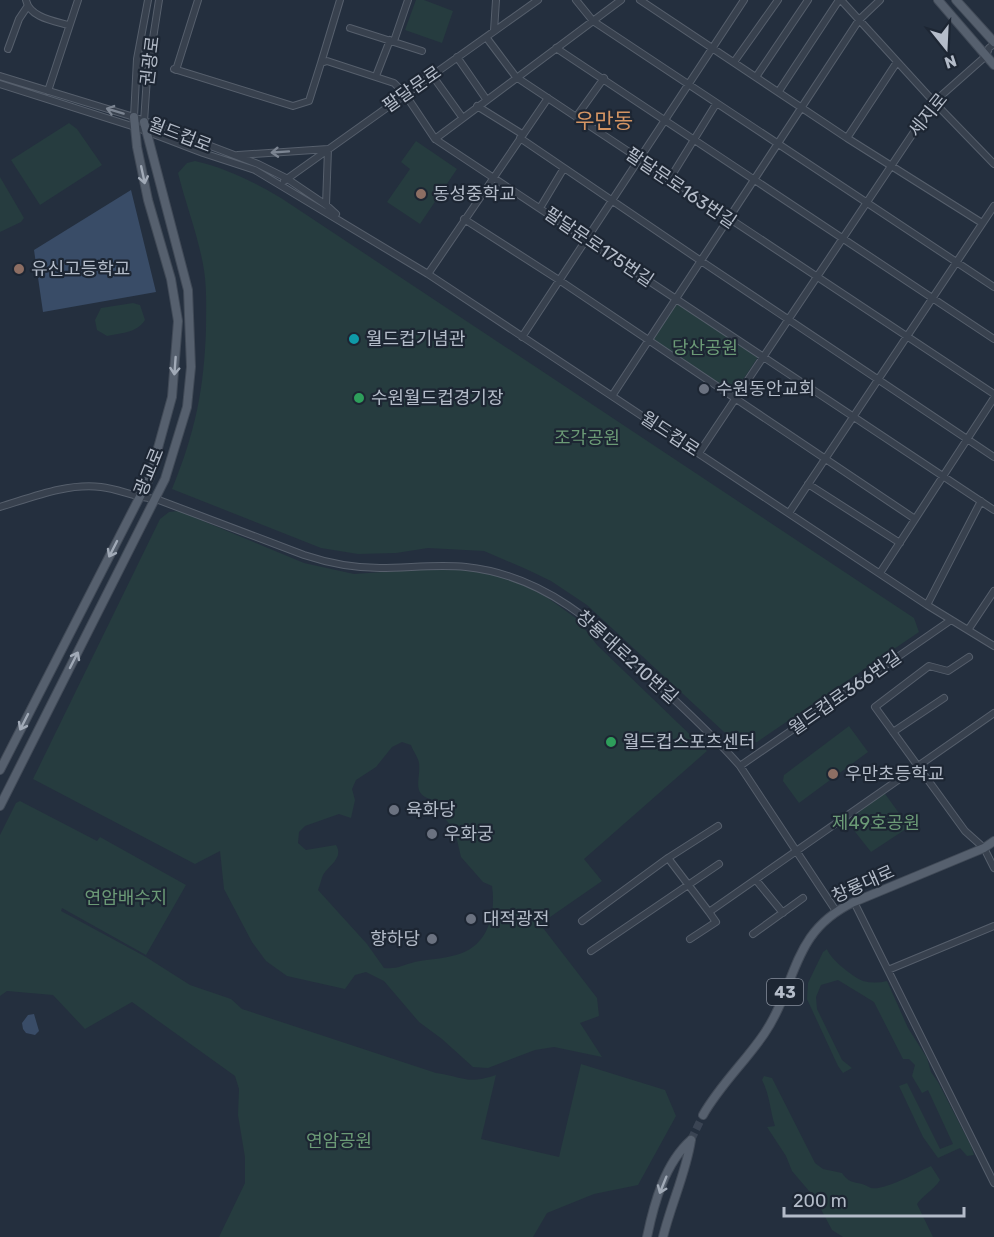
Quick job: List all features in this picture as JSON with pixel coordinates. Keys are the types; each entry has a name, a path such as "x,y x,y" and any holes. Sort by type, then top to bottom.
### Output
{"main road":[{"path":"938,0 994,65"},
{"path":"956,0 994,43"},
{"name":"광교로","path":"0,770 150,477 172,397 178,321 171,279 148,200 134,117"},
{"name":"광교로","path":"0,806 156,499 168,470 186,408 191,367 190,304 184,271 144,122"},
{"name":"창룡대로","path":"703,1115 720,1088 771,1023 801,953 819,925 836,911 854,902 984,848 994,841"},
{"path":"647,1237 662,1186 678,1151 691,1140 688,1159 663,1237"}],"street":[{"path":"48,91 78,0"},
{"name":"권광로","path":"134,117 137,59 148,0"},
{"name":"권광로","path":"144,122 147,77 159,0"},
{"path":"198,0 175,69 293,106 309,101 340,0"},
{"path":"376,76 408,0"},
{"path":"494,31 496,0"},
{"name":"팔달문로","path":"280,184 538,0"},
{"path":"576,0 593,21 994,287"},
{"path":"435,139 621,0"},
{"path":"640,0 847,138 982,223"},
{"path":"522,337 664,118 744,0"},
{"path":"734,62 778,0"},
{"path":"756,77 808,0"},
{"path":"779,91 840,0 994,164"},
{"path":"612,396 859,20 880,0"},
{"path":"8,49 27,4 43,17 68,25"},
{"path":"350,28 422,51"},
{"name":"팔달문로163번길","path":"486,37 516,77 994,396"},
{"name":"세지로","path":"699,453 934,102 986,56 994,43"},
{"path":"556,48 755,178 994,339"},
{"path":"457,57 486,99"},
{"path":"321,63 335,62 376,76 394,83 405,94"},
{"path":"847,138 897,62"},
{"path":"432,75 462,117"},
{"name":"월드컵로","path":"0,76 134,117 266,167 326,205 345,223"},
{"path":"576,117 604,78"},
{"name":"월드컵로","path":"0,84 135,127 255,170 280,184 428,274 927,605 994,646"},
{"name":"팔달문로175번길","path":"405,94 435,139 763,357"},
{"path":"428,274 548,98"},
{"path":"669,180 716,104"},
{"path":"477,106 700,261 994,457"},
{"path":"231,155 328,149 326,205"},
{"path":"540,208 564,168"},
{"path":"789,513 994,206"},
{"path":"464,219 559,280 915,519"},
{"path":"763,357 994,510"},
{"path":"880,573 994,396"},
{"path":"808,484 900,543"},
{"name":"창룡대로210번길","path":"0,507 80,485 104,487 139,498 156,499 289,550 328,562 379,568 464,566 500,573 539,588 564,601 607,635 721,745 740,766 836,911"},
{"path":"927,605 981,501"},
{"path":"968,630 994,591"},
{"name":"월드컵로366번길","path":"740,766 951,620"},
{"path":"969,657 948,671 929,666 875,707 969,836 984,848 994,868"},
{"path":"893,732 944,698"},
{"path":"709,912 797,853 917,765 994,713"},
{"path":"582,921 668,858 718,826"},
{"path":"668,858 716,922 690,939"},
{"path":"591,951 718,864"},
{"path":"756,880 783,913"},
{"path":"753,934 803,898"},
{"path":"854,902 994,1183"},
{"path":"888,970 994,926"}],"green space":[{"path":"416,0 424,0 453,11 442,43 405,30"},
{"path":"69,123 77,129 102,165 40,205 11,160"},
{"path":"416,141 457,169 420,224 387,202 410,169 401,162"},
{"name":"조각공원","path":"195,161 240,176 281,198 914,618 919,632 757,742 737,744 587,605 551,581 526,569 484,551 428,548 396,553 358,554 321,548 172,489 187,449 197,411 205,351 206,285 204,270 178,173 187,163"},
{"path":"0,177 24,218 21,222 0,232"},
{"path":"133,303 140,305 145,320 138,328 107,336 97,330 95,320 101,308"},
{"name":"당산공원","path":"677,304 758,357 734,393 653,339"},
{"path":"179,511 304,563 354,574 440,568 497,573 516,581 548,598 577,619 597,645 707,751 584,859 602,881 540,924 597,998 599,1016 580,1023 602,1057 554,1047 535,1050 488,1068 473,1067 419,1022 384,981 366,972 355,975 345,989 287,976 266,961 252,942 224,889 220,851 195,864 33,779 160,519 169,512","holes":["402,742 411,745 419,763 419,791 422,795 434,800 439,811 455,831 461,857 483,882 492,886 493,906 489,925 479,942 471,948 452,956 384,968 367,944 318,890 323,875 337,858 336,845 306,850 298,843 299,832 305,826 339,814 351,818 355,800 352,789 356,780 376,767 392,747"]},
{"path":"849,726 868,752 799,803 783,781 784,775"},
{"name":"제49호공원","path":"883,791 909,827 871,852 845,819"},
{"name":"연암공원","path":"20,801 97,841 100,837 186,885 146,955 62,908 61,911 146,957 190,985 231,999 242,1009 436,1073 471,1080 496,1075 481,1139 559,1157 581,1064 665,1090 676,1116 638,1185 594,1194 547,1213 533,1237 219,1237 245,1183 245,1157 238,1115 239,1089 235,1076 132,1002 85,1029 53,995 7,991 0,996 0,835 16,803"},
{"path":"827,949 837,962 859,979 872,982 887,981 908,1028 927,1058 931,1072 974,1155 967,1156 960,1148 938,1158 923,1137 899,1086 907,1083 940,1149 953,1144 928,1090 922,1093 912,1076 915,1065 909,1059 903,1059 874,1002 838,980 821,985 816,997 817,1009 842,1060 852,1068 843,1073 838,1066 807,999 808,983 823,952"},
{"path":"764,1076 772,1078 815,1163 823,1169 842,1173 851,1181 877,1188 931,1166 940,1180 917,1204 933,1237 843,1237 832,1230 815,1198 792,1171 786,1156 767,1127 775,1126 767,1091 762,1080"}],"water":[{"path":"131,190 156,292 43,312 34,250"},
{"path":"34,1014 39,1031 35,1035 26,1033 22,1023 28,1015"}],"tunnel":[{"path":"691,1140 703,1115"}],"place":[{"name":"동성중학교","path":"421,194"},
{"name":"유신고등학교","path":"19,269"},
{"name":"월드컵기념관","path":"354,339"},
{"name":"수원동안교회","path":"704,389"},
{"name":"수원월드컵경기장","path":"359,398"},
{"name":"월드컵스포츠센터","path":"611,742"},
{"name":"우만초등학교","path":"833,774"},
{"name":"육화당","path":"394,810"},
{"name":"우화궁","path":"432,834"},
{"name":"대적광전","path":"471,919"},
{"name":"향하당","path":"432,939"}],"district":[{"name":"우만동","path":"604,120"}],"park label":[{"name":"연암배수지","path":"126,898"}]}
